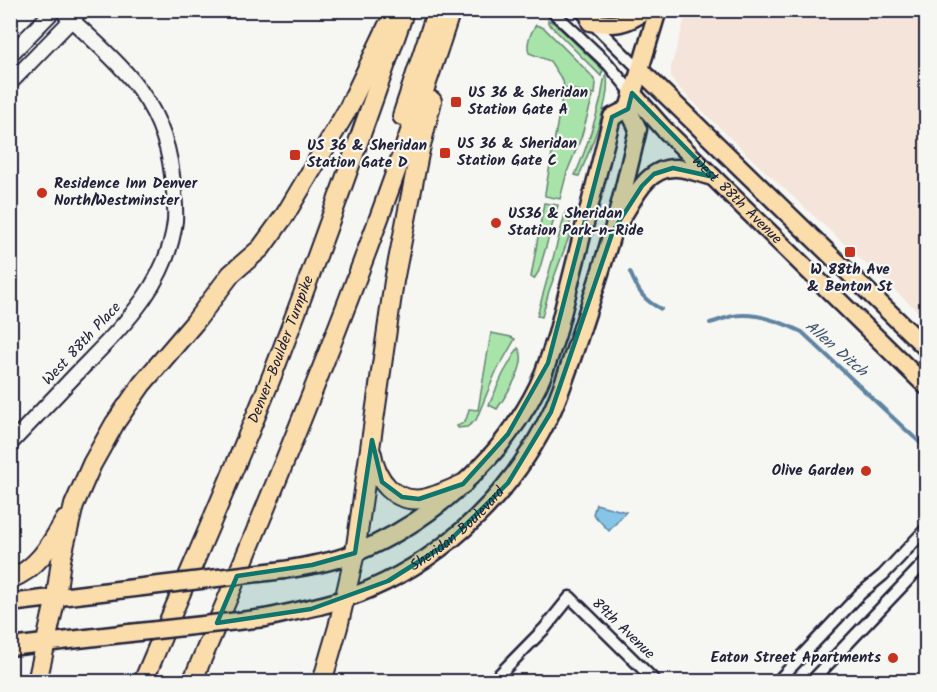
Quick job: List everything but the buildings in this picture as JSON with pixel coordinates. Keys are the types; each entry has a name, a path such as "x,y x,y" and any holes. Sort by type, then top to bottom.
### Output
{"highway":[{"path":"14,577 38,561 48,549 74,505 103,444 142,384 195,322 231,274 261,248 285,215 348,109 387,27 399,10"},
{"name":"Denver–Boulder Turnpike","path":"143,681 275,368 329,225 405,10"},
{"path":"156,681 242,481 291,359 348,208 415,10"},
{"path":"180,681 235,554 331,315 392,145 437,10"},
{"path":"192,681 319,378 365,257 451,10"},
{"path":"322,681 355,553 398,262 433,95 434,63"},
{"path":"372,440 374,463 379,476 386,486 402,497 425,498 463,484"},
{"path":"37,681 74,505"}],"main road":[{"path":"585,16 609,26 636,18 646,10"},
{"name":"Sheridan Boulevard","path":"10,603 284,570 330,561 378,543 418,519 463,484 513,428 541,379 557,334 612,117 630,101 658,10"},
{"name":"West 88th Avenue","path":"640,70 927,348"},
{"name":"Sheridan Boulevard","path":"10,647 265,618 311,609 344,599 388,580 421,562 445,544 488,505 516,471 545,424 561,390 613,231 638,129 630,101"},
{"name":"West 88th Avenue","path":"630,101 663,128 927,386"},
{"path":"613,231 647,180 654,174 673,168 714,177"}],"street":[{"path":"10,55 54,10"},
{"name":"West 88th Avenue","path":"551,10 608,64 630,101"},
{"path":"10,83 71,14"},
{"name":"West 88th Place","path":"10,444 124,325 146,296 158,276 169,249 175,221 175,194 171,162 166,139 157,118 134,82 71,14"},
{"name":"West 88th Avenue","path":"585,16 640,70"},
{"path":"777,681 860,594 883,575 927,529"},
{"path":"811,681 927,561"},
{"name":"89th Avenue","path":"492,681 545,627 570,597 656,681"}],"highlighted area":[{"path":"632,93 714,177 673,168 654,174 642,186 613,231 551,412 508,483 445,545 388,581 311,609 217,623 237,576 312,565 355,553 372,440 382,482 402,497 419,499 463,484 508,434 548,363 612,117 628,109"}],"shaded area":[{"path":"687,11 926,11 926,319 753,160 676,85 671,76 671,67"}],"green space":[{"path":"548,20 554,23 603,70 601,76 548,23"},
{"path":"536,25 544,28 591,75 596,83 595,94 564,88 563,81 550,61 529,53 529,39"},
{"path":"606,74 608,84 599,125 579,176 575,175 592,130"},
{"path":"563,91 593,96 560,199 545,196 545,193"},
{"path":"544,203 558,205 539,271 534,279 531,277"},
{"path":"566,211 570,212 570,234 542,317 537,316"},
{"path":"491,333 515,339 495,374 476,420 467,427 458,428 457,426 466,420 469,409 478,410"},
{"path":"518,348 521,354 519,370 497,409 489,405"}],"water":[{"path":"596,504 626,512 609,531 593,514"}],"waterway":[{"name":"Allen Ditch","path":"630,272 642,294 661,309"},
{"name":"Allen Ditch","path":"710,323 733,316 751,315 777,321 802,332 926,448"}],"place":[{"name":"US 36 & Sheridan Station Gate A","path":"456,102"},
{"name":"US 36 & Sheridan Station Gate C","path":"445,153"},
{"name":"US 36 & Sheridan Station Gate D","path":"295,155"},
{"name":"Residence Inn Denver North/Westminster","path":"42,193"},
{"name":"US36 & Sheridan Station Park-n-Ride","path":"496,223"},
{"name":"W 88th Ave & Benton St","path":"850,252"},
{"name":"Olive Garden","path":"866,471"},
{"name":"Eaton Street Apartments","path":"893,658"}]}
